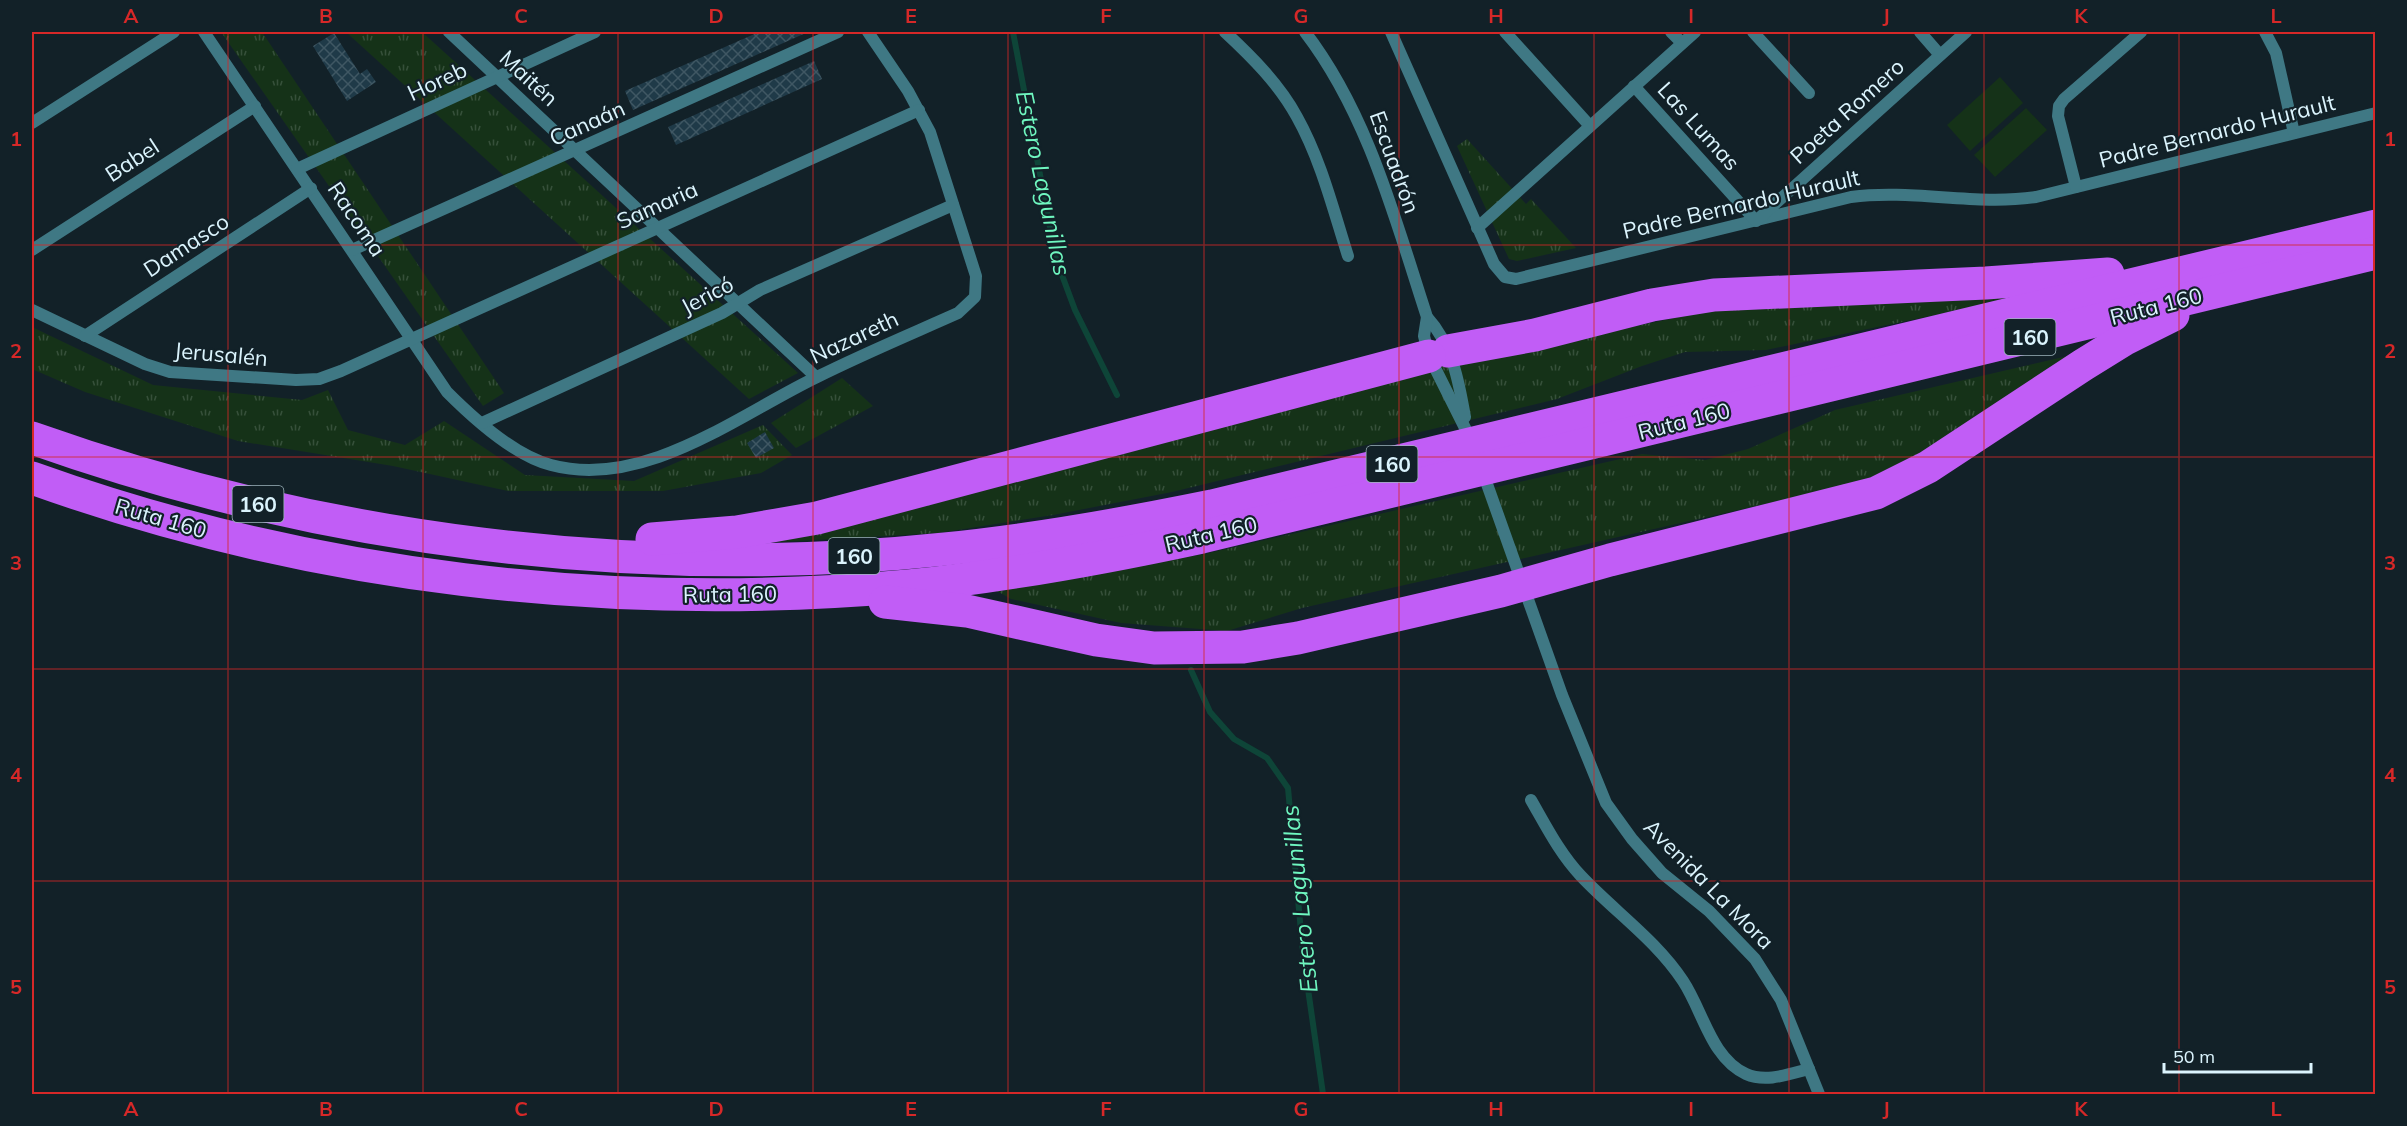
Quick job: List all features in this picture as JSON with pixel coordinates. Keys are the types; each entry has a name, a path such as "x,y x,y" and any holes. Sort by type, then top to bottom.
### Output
{"highway":[{"name":"Ruta 160","path":"32,478 155,518 226,536 386,568 511,585 664,595 775,593 896,586 973,578 1132,552 1289,517 2231,274 2376,226"},
{"name":"Ruta 160","path":"32,438 124,469 228,497 379,528 491,544 608,555 700,559 786,558 943,549 1072,533 1291,488 2231,274 2376,253"},
{"path":"491,544 702,535 816,518 1439,353 1535,335 1652,305 1714,295 2036,280 2231,274"},
{"path":"775,593 967,611 1096,640 1185,650 1270,643 1523,585 1610,560 1876,493 1928,467 2125,339 2231,274"}],"street":[{"path":"32,123 174,32"},
{"name":"Racoma","path":"204,32 447,393 482,423"},
{"name":"Maitén","path":"449,32 816,377"},
{"name":"Horeb","path":"297,169 595,32"},
{"name":"Canaán","path":"352,250 838,32"},
{"name":"Nazareth","path":"482,423 530,457 553,466 594,469 622,467 663,455 762,408 816,377 958,313 971,303 977,290 976,276 936,148 919,110 868,32"},
{"path":"1225,32 1259,66 1296,115 1318,163 1348,256"},
{"name":"Escuadrón","path":"1305,32 1329,65 1356,114 1427,317 1440,331 1439,353 1466,425"},
{"path":"1505,32 1590,126"},
{"path":"1671,32 1682,43"},
{"path":"1477,228 1695,32"},
{"path":"1753,32 1809,93"},
{"path":"1920,32 1940,54"},
{"name":"Poeta Romero","path":"1756,222 1966,32"},
{"path":"2076,187 2058,116 2059,106 2064,99 2141,32"},
{"path":"2265,32 2276,53 2294,133"},
{"name":"Escuadrón","path":"1395,33 1477,228 1496,269 1505,277"},
{"name":"Las Lumas","path":"1634,86 1756,222"},
{"name":"Babel","path":"32,250 255,106"},
{"name":"Samaria","path":"412,338 919,110"},
{"name":"Padre Bernardo Hurault","path":"1505,277 1521,278 1839,200 1874,194 2008,200 2036,197 2376,113"},
{"name":"Damasco","path":"85,336 311,188"},
{"name":"Jericó","path":"482,423 722,313 760,290 953,205"},
{"name":"Jerusalén","path":"32,310 145,364 170,372 296,380 330,376 412,338"},
{"name":"Escuadrón","path":"1427,317 1424,336 1439,353 1459,385 1466,425"},
{"name":"Avenida La Mora","path":"1466,425 1566,706 1606,803 1632,839 1662,873 1710,911 1755,959 1781,999 1819,1095"},
{"path":"1532,800 1560,849 1579,874 1669,960 1698,1005 1717,1048 1731,1064 1746,1074 1768,1078 1809,1069"}],"green space":[{"path":"221,32 262,32 504,393 483,406"},
{"path":"346,32 422,32 798,373 749,399"},
{"path":"2000,77 2023,103 1970,151 1947,125"},
{"path":"2026,108 2047,130 1995,177 1974,155"},
{"path":"1467,139 1526,204 1531,199 1576,248 1517,261 1509,259 1457,146"},
{"path":"2032,295 1766,350 1685,352 1557,399 1172,492 1053,515 938,533 761,543 1368,381 1753,302"},
{"path":"32,327 153,385 302,400 328,390 348,430 405,445 444,421 525,475 634,481 763,425 792,455 761,473 663,491 508,491 393,466 238,441 85,392 32,369"},
{"path":"2098,349 1910,465 1854,484 1302,608 1227,631 1121,623 1011,599 997,591 1008,584 1200,555 1642,454 1705,460 1748,449 1835,410"},
{"path":"842,378 873,406 796,448 771,423"}],"building":[{"path":"759,32 808,32 633,110 625,91"},
{"path":"334,33 360,74 367,69 376,82 347,101 313,46"},
{"path":"814,61 822,79 676,145 668,127"},
{"path":"765,432 774,448 756,458 747,443"}],"waterway":[{"name":"Estero Lagunillas","path":"1013,32 1056,259 1075,310 1117,395"},
{"name":"Estero Lagunillas","path":"1191,670 1210,712 1234,739 1267,758 1288,788 1303,954 1323,1094"}]}
